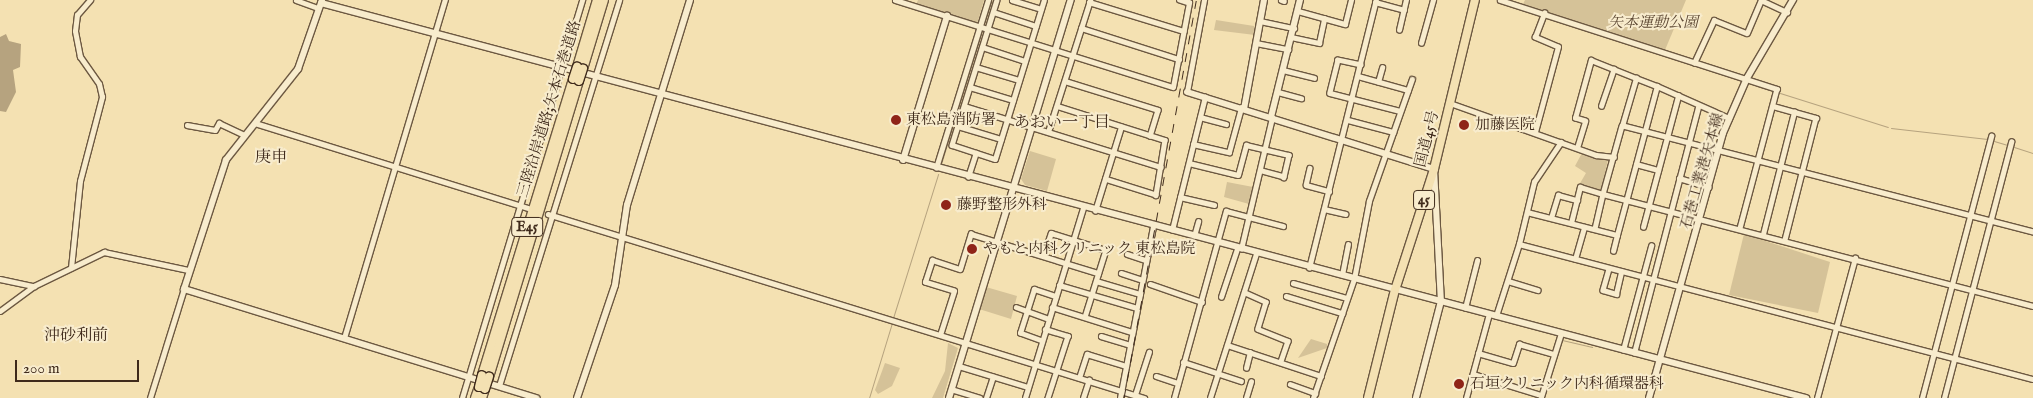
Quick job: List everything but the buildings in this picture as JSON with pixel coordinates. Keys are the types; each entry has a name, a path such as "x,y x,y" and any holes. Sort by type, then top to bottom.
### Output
{"highway":[{"name":"三陸沿岸道路;矢本石巻道路","path":"580,68 597,0"},
{"name":"三陸沿岸道路;矢本石巻道路","path":"475,398 482,388 486,376 576,80 604,0"},
{"name":"国道45号","path":"1368,398 1395,290 1434,168 1475,0"},
{"name":"三陸沿岸道路;矢本石巻道路","path":"482,388 482,398"}],"street":[{"path":"71,268 80,181 102,97 100,84 80,57 75,32 77,15 90,0"},
{"path":"296,0 320,4 1152,227 1441,301 1493,315 1560,337 1623,350 1806,398"},
{"path":"344,338 445,0"},
{"path":"462,398 582,0"},
{"path":"500,386 550,214 619,0"},
{"path":"577,398 615,285 631,190 690,0"},
{"path":"895,0 1174,87 1189,3 1179,0"},
{"path":"936,169 988,0"},
{"path":"997,0 952,146 994,159 1044,0"},
{"path":"1012,0 1042,9"},
{"path":"948,398 1071,0"},
{"path":"1204,0 1187,92 1434,168 1441,301 1416,398"},
{"path":"1193,144 1229,152 1243,109 1264,0"},
{"path":"1221,297 1249,217 1300,0"},
{"path":"1298,11 1345,24 1351,0"},
{"path":"1399,30 1406,0"},
{"path":"1421,43 1433,0"},
{"path":"1500,0 1777,88 1740,228"},
{"path":"1520,6 1522,0"},
{"path":"1694,62 1714,20 1747,33 1761,0 1788,12"},
{"name":"石巻工業港矢本線","path":"1649,398 1702,218 1718,150 1728,118 1746,78 1788,12 1793,0"},
{"path":"1048,132 1090,1 1184,31"},
{"path":"1309,268 1348,120 1375,1 1404,10"},
{"path":"150,398 220,176 243,134 298,69 320,4"},
{"path":"993,12 1036,26"},
{"path":"1535,132 1558,47 1535,37 1544,13"},
{"path":"903,160 947,16"},
{"path":"1291,37 1319,43 1324,19"},
{"path":"1260,21 1294,28"},
{"path":"1081,28 1178,59"},
{"path":"1256,43 1288,48"},
{"path":"982,47 1026,60"},
{"path":"1361,65 1338,60 1330,94 1400,111"},
{"path":"1577,148 1585,121 1575,118 1591,60 1657,86 1698,107 1728,118"},
{"path":"976,67 1019,80"},
{"path":"1378,82 1382,68"},
{"path":"1602,106 1614,69"},
{"path":"1283,70 1314,78"},
{"path":"1358,76 1408,90"},
{"path":"1595,229 1636,78"},
{"path":"1290,384 1314,395 1354,279 1368,201 1412,79"},
{"path":"1065,81 1158,110 1150,136"},
{"path":"1613,251 1657,86"},
{"path":"970,87 1013,100"},
{"path":"1278,92 1301,98"},
{"path":"1643,227 1678,96"},
{"path":"1172,232 1205,97"},
{"path":"1450,103 1577,148 1614,157"},
{"path":"964,106 1161,167"},
{"path":"1057,106 1165,140 1156,194 1105,179"},
{"path":"1773,106 1816,118 1785,240"},
{"path":"1634,353 1698,107"},
{"path":"1763,234 1794,112"},
{"path":"1200,117 1226,124"},
{"path":"1348,120 1393,132"},
{"path":"253,122 528,208"},
{"path":"187,125 215,130 219,123 243,134"},
{"path":"958,126 1001,140"},
{"path":"1622,126 2033,232"},
{"path":"1095,211 1121,127"},
{"path":"1922,398 1991,136"},
{"path":"1466,398 1478,353 1508,281 1534,182 1561,142"},
{"path":"1944,398 2011,142"},
{"path":"1189,163 1238,175 1246,145 1289,155 1284,178 1261,171"},
{"path":"968,177 976,153"},
{"path":"1636,164 1658,170"},
{"path":"1310,168 1306,185 1329,191"},
{"path":"1679,178 1709,187"},
{"path":"1571,223 1580,187 2033,306"},
{"path":"1551,218 1558,195 1577,200"},
{"path":"1180,197 1214,205"},
{"path":"1025,398 1083,208"},
{"path":"1324,209 1345,214"},
{"path":"1174,398 1226,211 1283,226"},
{"path":"1527,212 1617,235"},
{"path":"550,214 1144,398"},
{"path":"1194,237 1198,222"},
{"path":"1120,398 1152,227"},
{"path":"1576,259 1584,227"},
{"path":"940,335 954,292 925,282 932,260 960,268 971,234 1098,273"},
{"path":"1044,256 1051,234 1106,250 1085,317"},
{"path":"1518,244 2033,379"},
{"path":"1342,276 1348,245"},
{"path":"1623,350 1651,246"},
{"path":"0,311 34,286 104,252 189,270"},
{"path":"1127,254 1146,260"},
{"path":"1210,398 1256,254"},
{"path":"1817,398 1855,258"},
{"path":"1466,308 1477,261"},
{"path":"1609,269 1603,290 1616,294 1621,272"},
{"path":"1121,273 1142,280"},
{"path":"0,279 34,286"},
{"path":"1096,280 1140,294"},
{"path":"1508,281 1538,290"},
{"path":"1293,283 1347,298"},
{"path":"1150,284 1202,302"},
{"path":"1059,285 1137,308"},
{"path":"184,289 537,398"},
{"path":"1042,341 1020,334 1027,311 1034,289 1056,296"},
{"path":"1244,292 1266,302 1258,329 1288,341 1281,361"},
{"path":"1286,296 1342,314"},
{"path":"1016,307 1049,319"},
{"path":"1052,307 1132,332"},
{"path":"1045,330 1068,336 1048,398"},
{"path":"1101,336 1130,345"},
{"path":"1473,374 1540,396 1552,353 1560,337"},
{"path":"1478,353 1513,363 1519,344 1552,353"},
{"path":"1227,345 1281,361 1320,376"},
{"path":"1135,395 1149,352"},
{"path":"1246,368 1250,352"},
{"path":"1079,378 1087,354 1126,366"},
{"path":"1184,362 1241,381"},
{"path":"959,366 1028,388"},
{"path":"986,398 993,376"},
{"path":"1156,376 1178,383"},
{"path":"1083,398 1089,380"},
{"path":"1246,398 1251,382"},
{"path":"951,389 980,398"}],"green space":[{"path":"918,0 984,0 977,24 916,5"},
{"name":"矢本運動公園","path":"1525,0 1686,0 1665,50 1523,4"},
{"path":"1216,20 1254,26 1255,35 1214,30"},
{"path":"1030,151 1056,159 1047,191 1025,185 1021,179"},
{"path":"1582,153 1608,159 1601,191 1579,185 1586,173 1575,166"},
{"path":"1227,182 1253,187 1249,204 1224,197"},
{"path":"1744,234 1830,262 1818,313 1729,295"},
{"path":"986,287 1017,296 1011,319 979,309"},
{"path":"1311,339 1327,344 1327,348 1298,358"},
{"path":"948,343 958,348 943,398 932,398 945,371"},
{"path":"885,363 900,368 892,386 878,394 875,390"}],"shaded area":[{"path":"6,34 9,41 21,44 20,67 13,70 16,92 6,112 0,111 0,37"}],"waterway":[{"path":"984,24 992,0"},
{"path":"941,164 982,31"},
{"path":"1757,86 1769,90"},
{"path":"1780,93 1888,127"},
{"path":"1891,128 1987,139"},
{"path":"1994,141 2007,145"},
{"path":"2014,147 2033,153"},
{"path":"893,318 938,174"},
{"path":"869,398 892,323"},
{"path":"1552,352 1558,339"},
{"path":"1562,340 1592,347"},
{"path":"1539,393 1551,356"}],"railway":[{"path":"1124,398 1196,0"}],"place":[{"name":"東松島消防署","path":"896,120"},
{"name":"加藤医院","path":"1464,125"},
{"name":"藤野整形外科","path":"946,205"},
{"name":"やもと内科クリニック 東松島院","path":"972,249"},
{"name":"石垣クリニック内科循環器科","path":"1459,384"}],"district":[{"name":"あおい一丁目","path":"1062,123"},
{"name":"庚申","path":"271,158"},
{"name":"沖砂利前","path":"76,336"}]}
